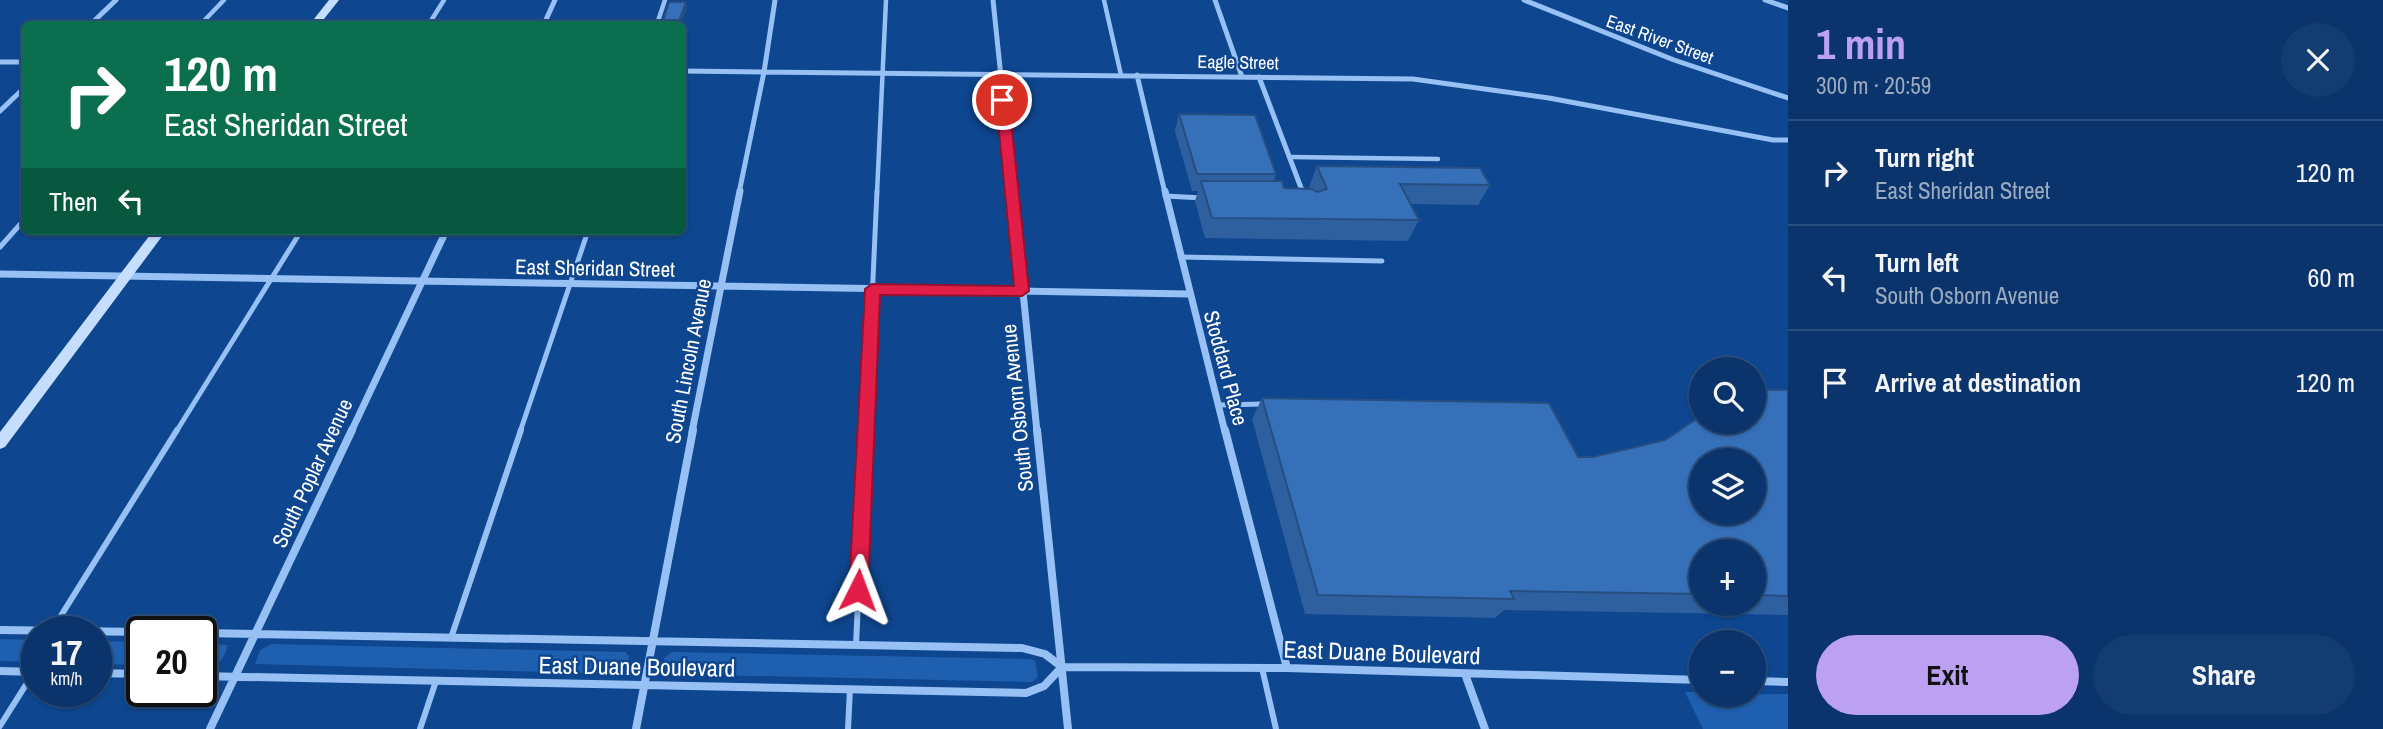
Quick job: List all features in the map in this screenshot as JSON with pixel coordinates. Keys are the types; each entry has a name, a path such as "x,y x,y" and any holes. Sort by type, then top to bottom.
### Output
{"street":[{"path":"94,21 117,0"},
{"path":"317,21 334,0"},
{"path":"545,21 555,0"},
{"name":"South Lincoln Avenue","path":"636,729 764,72 775,0"},
{"name":"South Osborn Avenue","path":"993,0 1068,729"},
{"path":"1215,0 1241,77"},
{"name":"East River Street","path":"1524,0 1674,60 1788,98"},
{"path":"1765,0 1788,8"},
{"path":"0,62 21,62"},
{"name":"Eagle Street","path":"686,71 1413,79 1489,87 1696,127 1788,140"},
{"name":"Stoddard Place","path":"1136,75 1189,294 1287,668"},
{"path":"1259,77 1309,206"},
{"path":"0,111 21,91"},
{"path":"0,443 157,235"},
{"name":"South Poplar Avenue","path":"210,729 444,235"},
{"name":"East Sheridan Street","path":"0,274 1189,294"},
{"path":"0,630 21,630"},
{"name":"East Duane Boulevard","path":"217,633 1023,648 1045,654 1062,667 1287,668 1689,680"},
{"name":"East Duane Boulevard","path":"217,676 1026,693 1044,686 1062,667"},
{"path":"0,671 21,672"},
{"path":"1465,674 1485,729"},
{"path":"1766,681 1788,682"}],"lane":[{"path":"204,21 224,0"},
{"path":"431,21 444,0"},
{"path":"658,21 665,0"},
{"path":"856,645 886,0"},
{"path":"1104,0 1121,75"},
{"path":"1290,157 1438,159"},
{"path":"1165,196 1212,198"},
{"path":"1291,196 1305,196"},
{"path":"0,247 21,223"},
{"path":"61,616 298,235"},
{"path":"451,638 587,235"},
{"path":"1180,257 1382,261"},
{"path":"1218,405 1272,404"},
{"path":"1262,668 1276,729"},
{"path":"420,729 436,681"},
{"path":"848,729 850,689"},
{"path":"0,726 21,694"}],"shaded area":[{"path":"0,639 21,640 21,662 0,661"},
{"path":"112,641 126,642 126,665 112,664"},
{"path":"217,644 228,645 224,655 217,663"},
{"path":"271,644 626,652 629,657 627,669 620,674 255,664 260,650"},
{"path":"672,652 1031,659 1035,661 1038,677 1032,682 666,674 663,672 664,658"},
{"path":"1766,694 1788,694 1788,729 1703,729 1692,707 1766,707"}],"building":[{"path":"669,2 686,2 679,21 663,21"},
{"path":"1179,114 1255,115 1276,174 1197,174"},
{"path":"1317,166 1480,168 1490,185 1400,184 1419,220 1212,218 1201,181 1282,181 1284,188 1312,189 1317,192 1327,189"},
{"path":"1766,390 1788,390 1788,596 1766,595 1766,539 1689,539 1689,594 1510,591 1514,599 1318,595 1262,398 1549,403 1578,457 1593,457 1665,440 1689,424 1689,434 1766,434"}],"route":[{"path":"858,590 872,289 1022,291 1002,100"}]}
